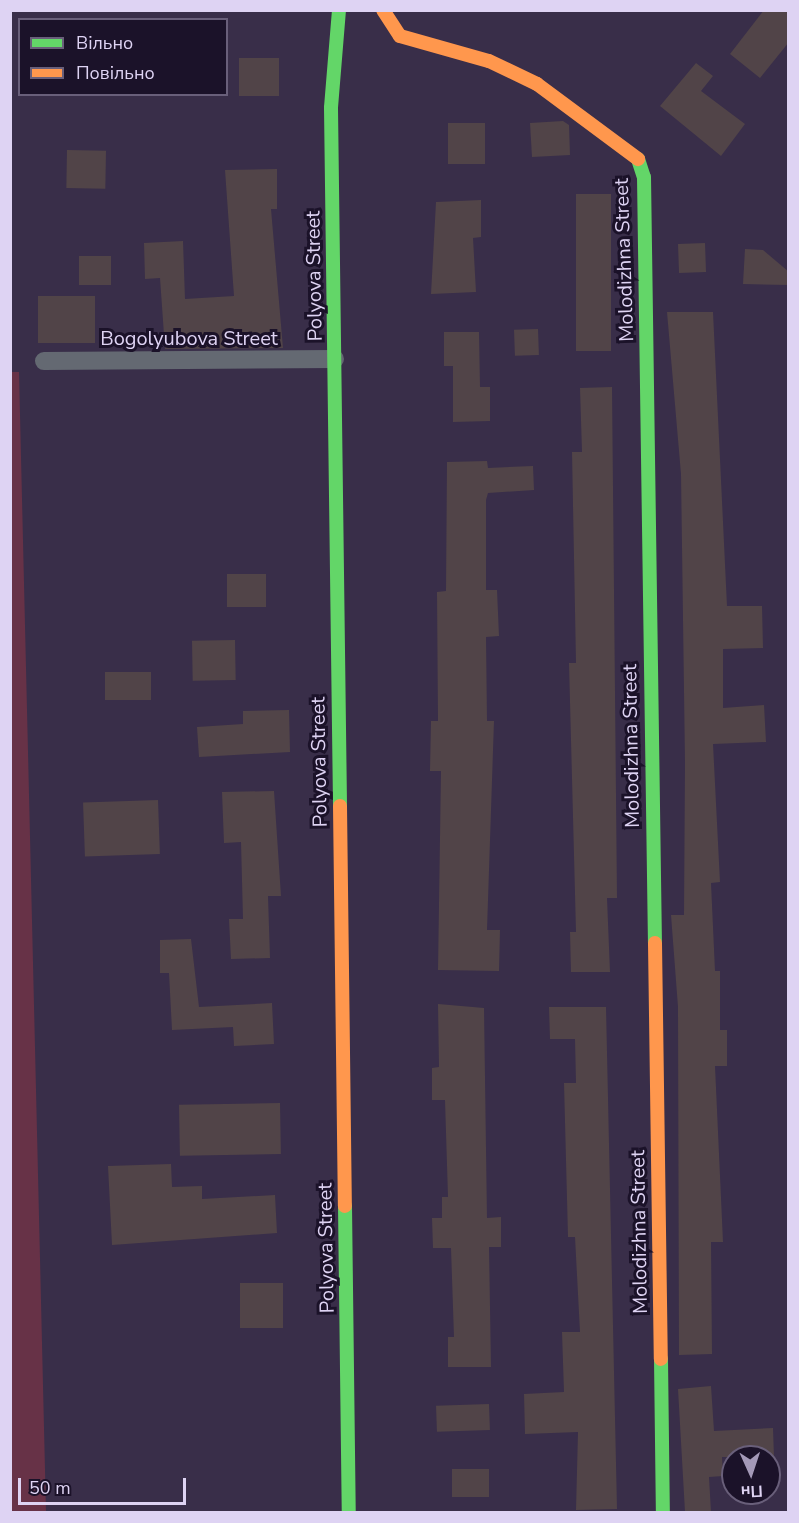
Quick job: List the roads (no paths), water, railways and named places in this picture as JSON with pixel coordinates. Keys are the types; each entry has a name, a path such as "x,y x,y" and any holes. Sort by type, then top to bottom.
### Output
{"street":[{"name":"Polyova Street","path":"339,10 331,108 349,1512"},
{"name":"Molodizhna Street","path":"383,10 400,36 489,61 537,84 610,134 636,155 644,177 663,1512"},
{"name":"Bogolyubova Street","path":"44,361 335,359"}]}
